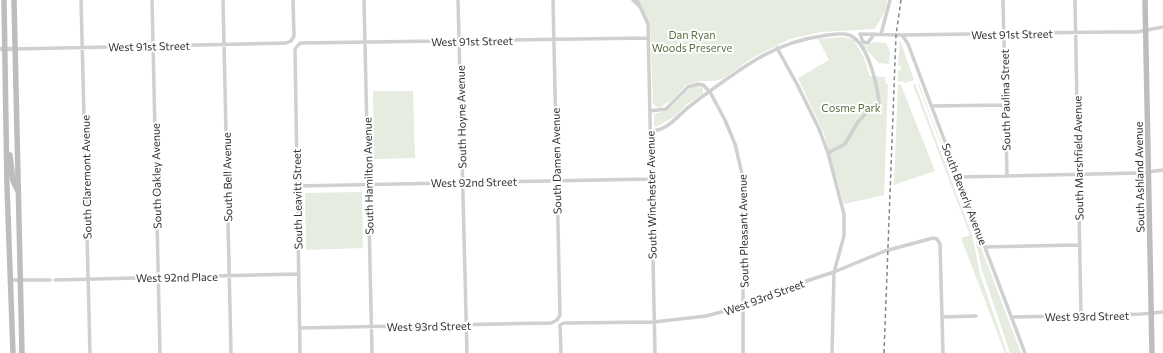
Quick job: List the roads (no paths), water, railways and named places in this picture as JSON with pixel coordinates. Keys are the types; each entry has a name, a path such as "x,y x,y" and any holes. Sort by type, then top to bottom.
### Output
{"main road":[{"path":"4,0 3,49 13,353"},
{"path":"14,0 22,353"},
{"name":"South Ashland Avenue","path":"1145,0 1152,353"},
{"path":"7,145 11,158 13,181 18,191"}],"street":[{"name":"South Claremont Avenue","path":"81,0 90,353"},
{"name":"South Oakley Avenue","path":"152,0 160,353"},
{"name":"South Bell Avenue","path":"223,0 231,353"},
{"name":"West 91st Street","path":"3,49 286,43 291,41 294,36 293,0"},
{"name":"South Hamilton Avenue","path":"364,0 372,353"},
{"name":"South Hoyne Avenue","path":"458,0 467,353"},
{"name":"South Damen Avenue","path":"553,0 560,315 557,320"},
{"path":"633,0 640,8"},
{"path":"637,0 648,24 648,38"},
{"path":"881,34 890,0"},
{"name":"South Paulina Street","path":"1003,0 1007,176"},
{"name":"South Marshfield Avenue","path":"1075,0 1081,316"},
{"name":"West 91st Street","path":"874,34 871,41 865,43 861,41 860,34 874,34 881,34 902,35 1137,32 1163,27"},
{"path":"650,131 656,131 671,123 689,106 756,60 777,48 799,40 836,34 851,36 856,40 868,58 873,69 878,93 877,106 858,122 845,144 828,153"},
{"name":"South Beverly Avenue","path":"902,35 908,44 1025,353"},
{"name":"West 91st Street","path":"296,45 300,43 648,38"},
{"name":"South Winchester Avenue","path":"648,38 655,353"},
{"name":"South Leavitt Street","path":"296,45 300,353"},
{"path":"777,48 809,106 828,153 845,225 844,236 834,272 832,353"},
{"path":"650,111 666,109 684,90 691,86 703,85 710,92"},
{"name":"South Pleasant Avenue","path":"710,92 725,120 735,144 741,168 744,306 743,353"},
{"path":"931,106 1006,105"},
{"path":"958,177 1148,172 1163,170"},
{"name":"West 92nd Street","path":"297,186 651,179"},
{"name":"West 93rd Street","path":"561,353 560,325 567,322 654,322 706,316 744,306 788,287 834,272 888,250 927,239 937,239 940,244 942,316"},
{"path":"985,247 1079,245"},
{"name":"West 92nd Place","path":"55,280 299,274"},
{"path":"11,280 50,280"},
{"name":"West 93rd Street","path":"1012,318 1163,312"},
{"path":"943,353 942,316 976,316"},
{"name":"West 93rd Street","path":"300,328 551,323 557,320"}],"railway":[{"path":"884,353 896,35 901,0"}],"park label":[{"name":"Dan Ryan Woods Preserve","path":"692,40"},
{"name":"Cosme Park","path":"851,107"}]}
